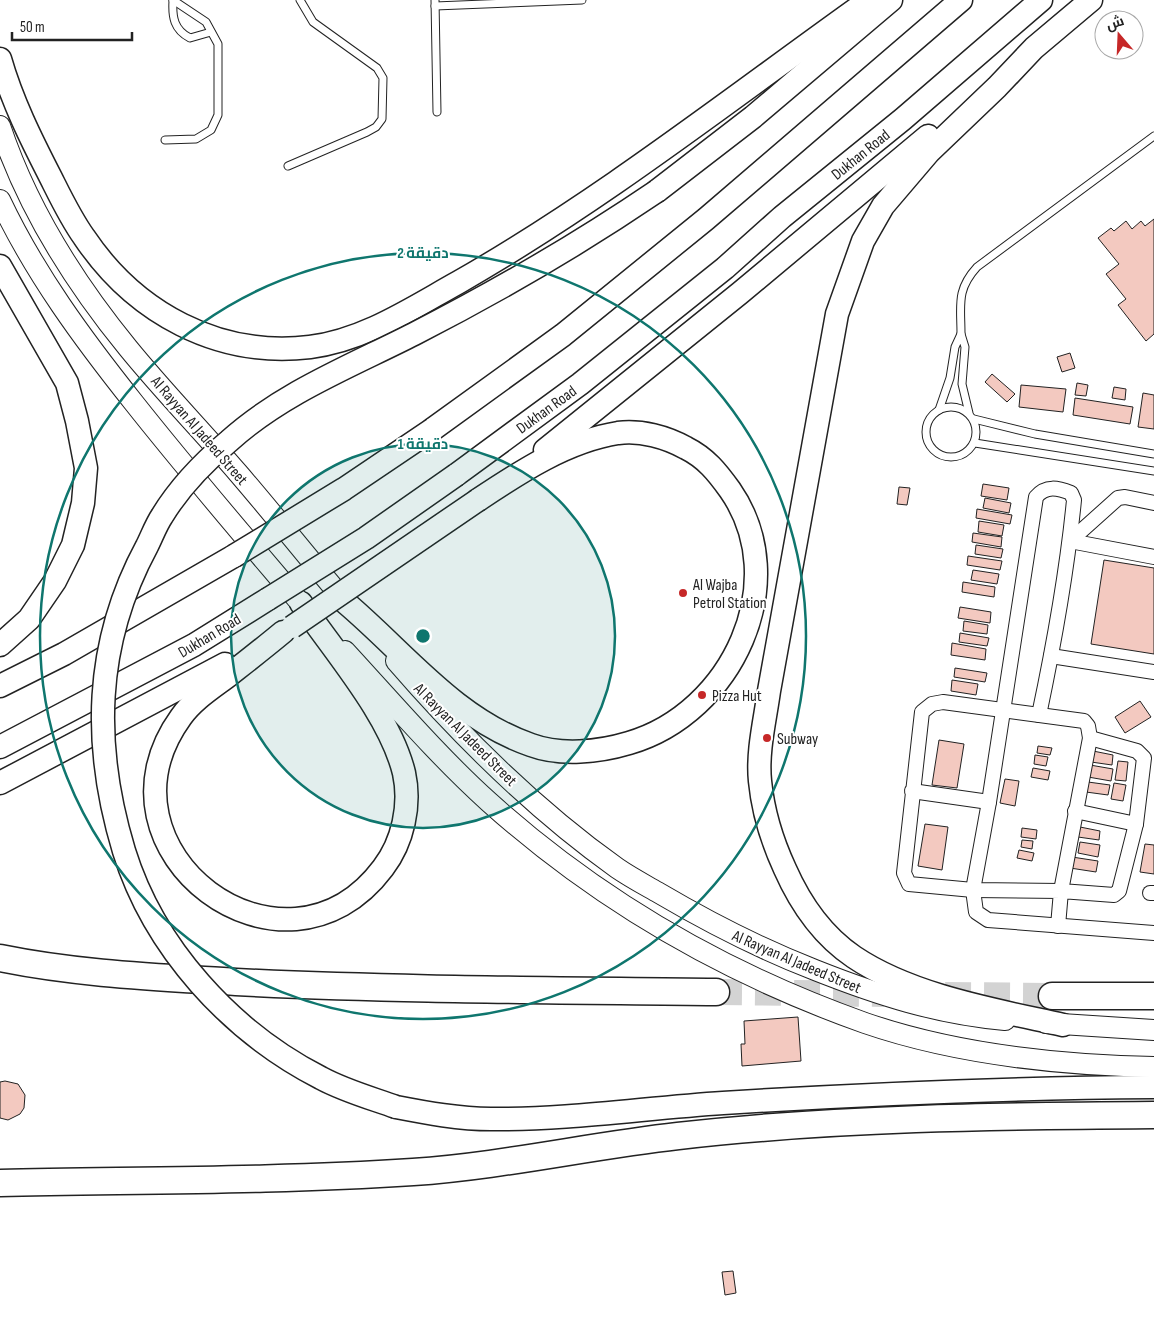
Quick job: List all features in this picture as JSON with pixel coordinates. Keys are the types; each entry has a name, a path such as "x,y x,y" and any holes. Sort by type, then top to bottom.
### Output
{"highway":[{"path":"0,958 43,967 152,977 310,986 716,992"},
{"path":"1052,996 1154,996"},
{"path":"0,1183 415,1172 484,1165 676,1136 843,1121 993,1116 1154,1115"}],"main road":[{"path":"0,59 8,86 27,131 69,212 83,237 119,280 147,305 188,329 214,340 240,346 279,349 313,346 352,337 391,321 484,268 636,169 869,0"},
{"path":"891,0 753,117 657,191 580,243 417,332 302,390 262,414 230,440 182,489 162,515 133,570 122,599 110,643 102,701 103,748 115,822 142,899 189,969 245,1029 288,1060 324,1080 396,1107 436,1114 489,1119 578,1116 698,1104 878,1093 1154,1087"},
{"path":"0,686 64,654 234,556 344,489 433,429 563,335 691,231 961,0"},
{"name":"Dukhan Road","path":"0,747 194,645 366,538 456,475 580,384 725,268 782,217 903,119 1041,0"},
{"path":"503,484 740,293 1091,0"},
{"path":"1034,48 998,87 929,152 883,206 864,241 851,274 837,314 801,502 769,691 761,746 760,780 765,813 775,847 792,885 822,929 854,957 903,982 965,1003 1063,1025"},
{"name":"Al Rayyan Al Jadeed Street","path":"0,126 19,174 61,255 128,349 239,474 434,705 523,791 618,868 710,924 778,955 877,995 967,1017 1154,1030"},
{"name":"Al Rayyan Al Jadeed Street","path":"0,200 17,235 44,282 84,340 203,489 301,603 408,719 489,802 587,881 688,945 772,986 867,1023 929,1040 990,1053 1058,1061 1154,1067"},
{"path":"0,266 67,383 86,468 83,503 74,545 55,581 29,619 0,644"},
{"path":"301,603 389,730 404,774 406,796 404,823 389,860 377,876 354,898 333,909 311,917 298,918 250,914 217,900 200,887 175,858 160,820 156,794 161,760 182,716 210,690 287,629 478,500 503,484 554,455 579,444 620,433 640,433 678,444 698,454 716,470 738,502 752,535 756,553 752,609 738,650 710,692 682,719 640,740 612,749 558,750 534,746 484,724 448,696 346,603"},
{"path":"0,783 186,686 287,629"}],"street":[{"path":"1039,715 1070,542 1074,500 1071,493 1054,488 1040,492 1036,497 1004,710 973,890 976,912 988,920 1154,934"},
{"path":"1070,542 1118,498 1125,497 1154,503"},
{"path":"1070,542 1154,557"},
{"path":"1051,656 1154,672"},
{"path":"1058,926 1061,892 1090,738 1088,726 1084,720 943,702 932,704 922,712 904,873 909,884 973,890 1061,892 1108,896 1119,891 1136,824 1144,758 1137,751 1090,738"},
{"path":"912,791 989,802"},
{"path":"1075,811 1136,824"}],"lane":[{"path":"173,0 174,22 181,34 190,38 198,38 211,32"},
{"path":"165,140 196,139 211,130 218,114 218,44 206,22 198,14 173,0"},
{"path":"288,166 376,128 382,119 383,78 377,68 313,22 300,0"},
{"path":"437,112 435,3 582,0"},
{"path":"961,334 955,347 950,378 939,410 928,421 926,429 926,437 934,451 948,457 964,454 975,443 977,435 962,384 965,347 961,334 962,294 965,281 977,267 1154,136"},
{"path":"939,410 954,407 971,416 1035,434 1154,454"},
{"path":"975,443 1154,471"}],"building":[{"path":"1154,219 1154,334 1146,341 1118,305 1126,299 1106,274 1119,264 1098,238 1111,228 1114,231 1126,221 1132,229 1141,221 1145,226"},
{"path":"1070,353 1075,368 1062,372 1057,357"},
{"path":"992,374 1015,394 1007,402 985,382"},
{"path":"1077,383 1088,385 1086,396 1075,395"},
{"path":"1021,385 1066,389 1063,412 1019,407"},
{"path":"1114,387 1126,389 1125,400 1112,398"},
{"path":"1143,393 1154,395 1154,429 1138,427"},
{"path":"1075,398 1133,407 1130,424 1073,415"},
{"path":"983,484 1009,488 1007,500 981,496"},
{"path":"899,487 910,488 907,505 897,504"},
{"path":"985,498 1011,503 1009,513 983,508"},
{"path":"977,509 1012,515 1010,524 976,518"},
{"path":"979,521 1004,525 1002,536 978,532"},
{"path":"973,533 1002,537 1001,547 972,542"},
{"path":"976,545 1003,549 1001,558 975,554"},
{"path":"968,556 1002,561 1000,570 967,565"},
{"path":"1104,560 1154,568 1154,654 1091,644"},
{"path":"973,570 999,574 997,584 971,580"},
{"path":"963,582 995,587 994,597 962,592"},
{"path":"960,607 991,612 990,623 958,618"},
{"path":"964,621 988,625 987,634 963,631"},
{"path":"960,633 989,638 987,646 959,642"},
{"path":"952,643 986,649 985,660 951,655"},
{"path":"955,668 987,673 985,682 954,677"},
{"path":"952,680 978,684 976,695 951,691"},
{"path":"1140,701 1151,717 1125,733 1115,717"},
{"path":"939,740 964,744 957,788 932,785"},
{"path":"1038,746 1052,748 1050,755 1037,753"},
{"path":"1093,751 1113,755 1112,765 1091,762"},
{"path":"1035,755 1048,757 1046,766 1034,764"},
{"path":"1118,761 1128,762 1126,781 1115,780"},
{"path":"1090,765 1113,769 1111,781 1088,777"},
{"path":"1033,768 1050,771 1048,780 1031,777"},
{"path":"1005,779 1019,781 1015,806 1000,803"},
{"path":"1088,782 1110,785 1108,795 1086,792"},
{"path":"1114,783 1126,785 1123,801 1111,799"},
{"path":"925,824 948,827 942,870 918,866"},
{"path":"1080,827 1100,831 1099,840 1078,837"},
{"path":"1022,828 1037,830 1036,839 1021,837"},
{"path":"1022,840 1033,841 1032,849 1021,847"},
{"path":"1080,842 1100,845 1098,857 1078,853"},
{"path":"1145,844 1154,845 1154,874 1140,872"},
{"path":"1019,850 1034,853 1032,861 1017,858"},
{"path":"1072,857 1098,861 1096,872 1070,868"},
{"path":"798,1017 801,1061 742,1066 741,1044 745,1044 744,1021"},
{"path":"5,1081 18,1084 25,1095 24,1108 20,1114 8,1120 0,1118 0,1082"},
{"path":"733,1271 736,1293 725,1295 722,1272"}],"tunnel":[{"path":"716,992 884,994"},
{"path":"945,995 1052,996"}],"place":[{"name":"Al Wajba Petrol Station","path":"683,593"},
{"name":"Pizza Hut","path":"702,695"},
{"name":"Subway","path":"767,738"}]}
